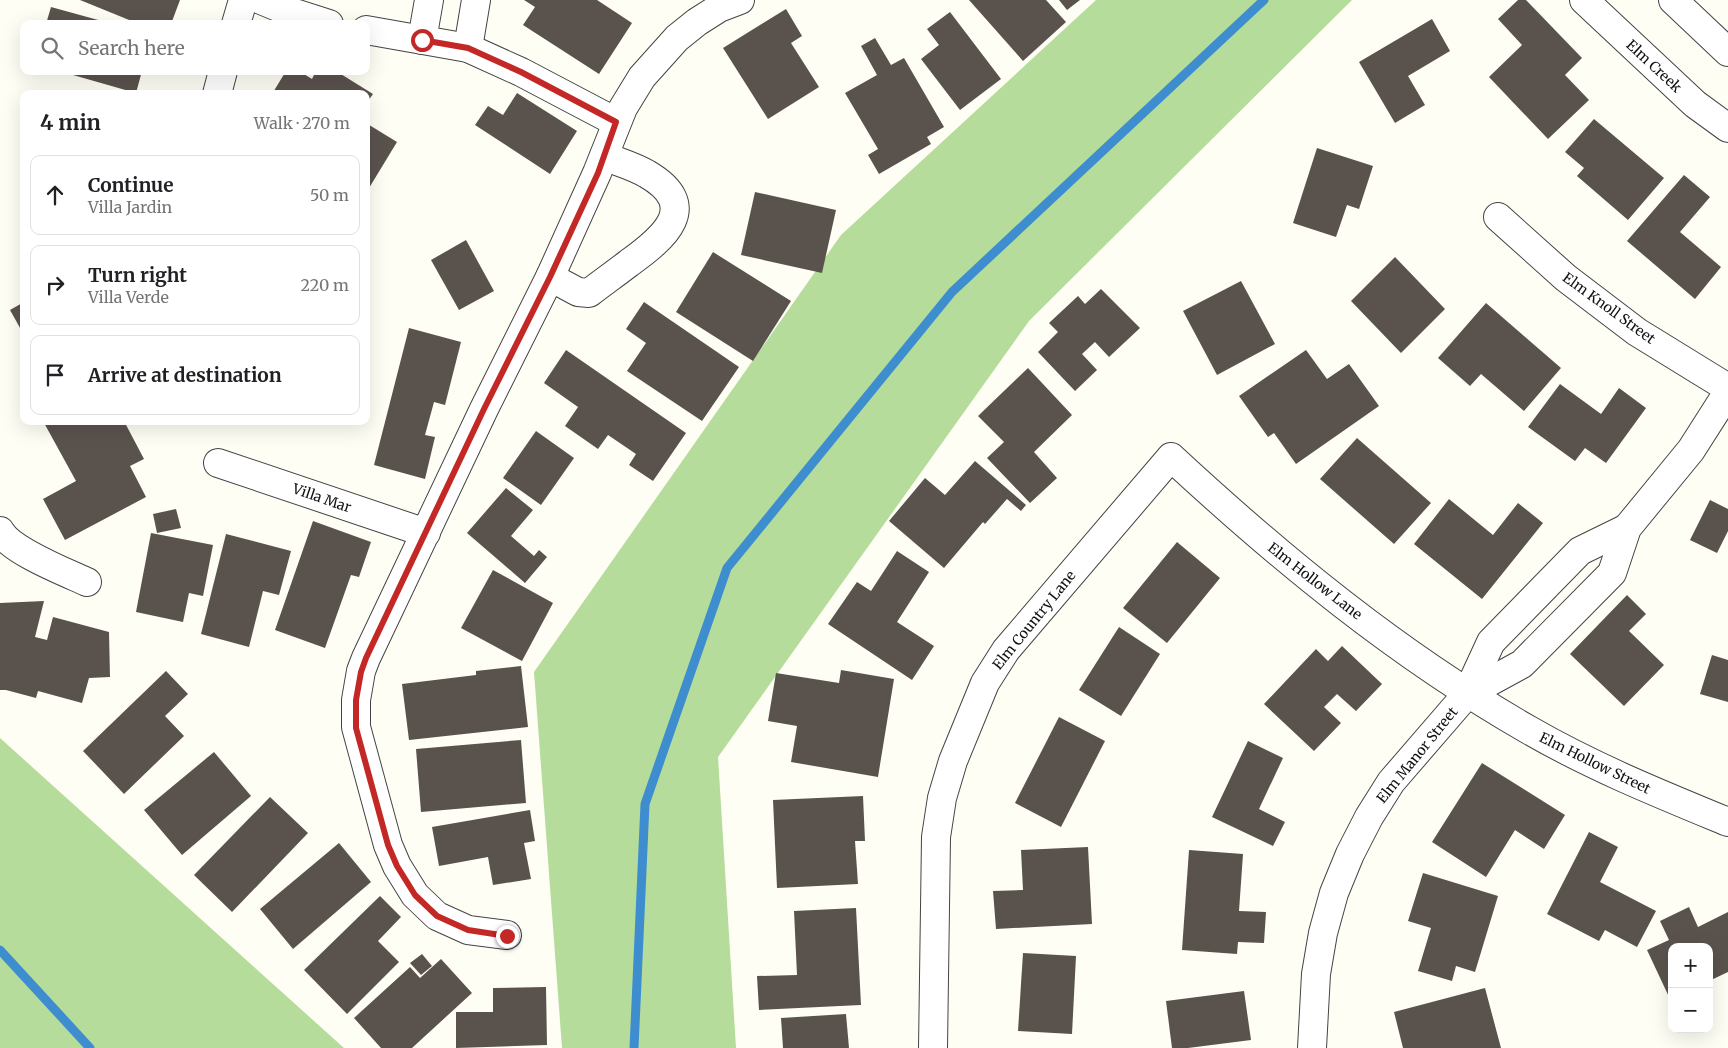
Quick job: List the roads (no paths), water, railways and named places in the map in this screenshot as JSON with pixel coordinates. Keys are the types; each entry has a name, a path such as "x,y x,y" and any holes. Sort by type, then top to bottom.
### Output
{"street":[{"path":"237,20 243,0"},
{"path":"261,0 316,20"},
{"path":"422,40 429,0"},
{"path":"468,48 476,0"},
{"path":"507,936 468,930 437,916 415,895 397,866 388,845 356,728 356,700 361,672 484,409 550,277 598,173 616,122 623,108 642,77 677,38 719,8 740,0"},
{"name":"Elm Creek","path":"1584,0 1695,104 1728,128"},
{"path":"1673,0 1728,52"},
{"path":"370,31 468,48 521,72 616,122"},
{"path":"218,90 222,75"},
{"path":"550,277 578,292 588,293 653,246 668,229 675,215 673,200 665,188 647,174 604,156"},
{"name":"Elm Knoll Street","path":"1498,217 1566,278 1637,332 1728,390"},
{"name":"Elm Manor Street","path":"1467,694 1522,664 1612,574 1627,528 1691,450 1728,390"},
{"name":"Elm Hollow Lane","path":"1171,457 1230,512 1327,592 1467,694"},
{"name":"Elm Country Lane","path":"933,1048 936,837 942,798 956,752 985,683 1006,650 1171,457"},
{"name":"Villa Mar","path":"218,463 426,533"},
{"name":"Elm Manor Street","path":"1312,1048 1316,974 1323,932 1334,893 1368,817 1392,782 1467,694 1491,642 1580,551 1627,528"},
{"path":"0,531 4,537 19,549 87,582"},
{"name":"Elm Hollow Street","path":"1467,694 1530,731 1611,773 1728,822"}],"waterway":[{"path":"634,1048 645,804 727,568 952,292 1264,0"},
{"path":"0,950 90,1048"}]}
